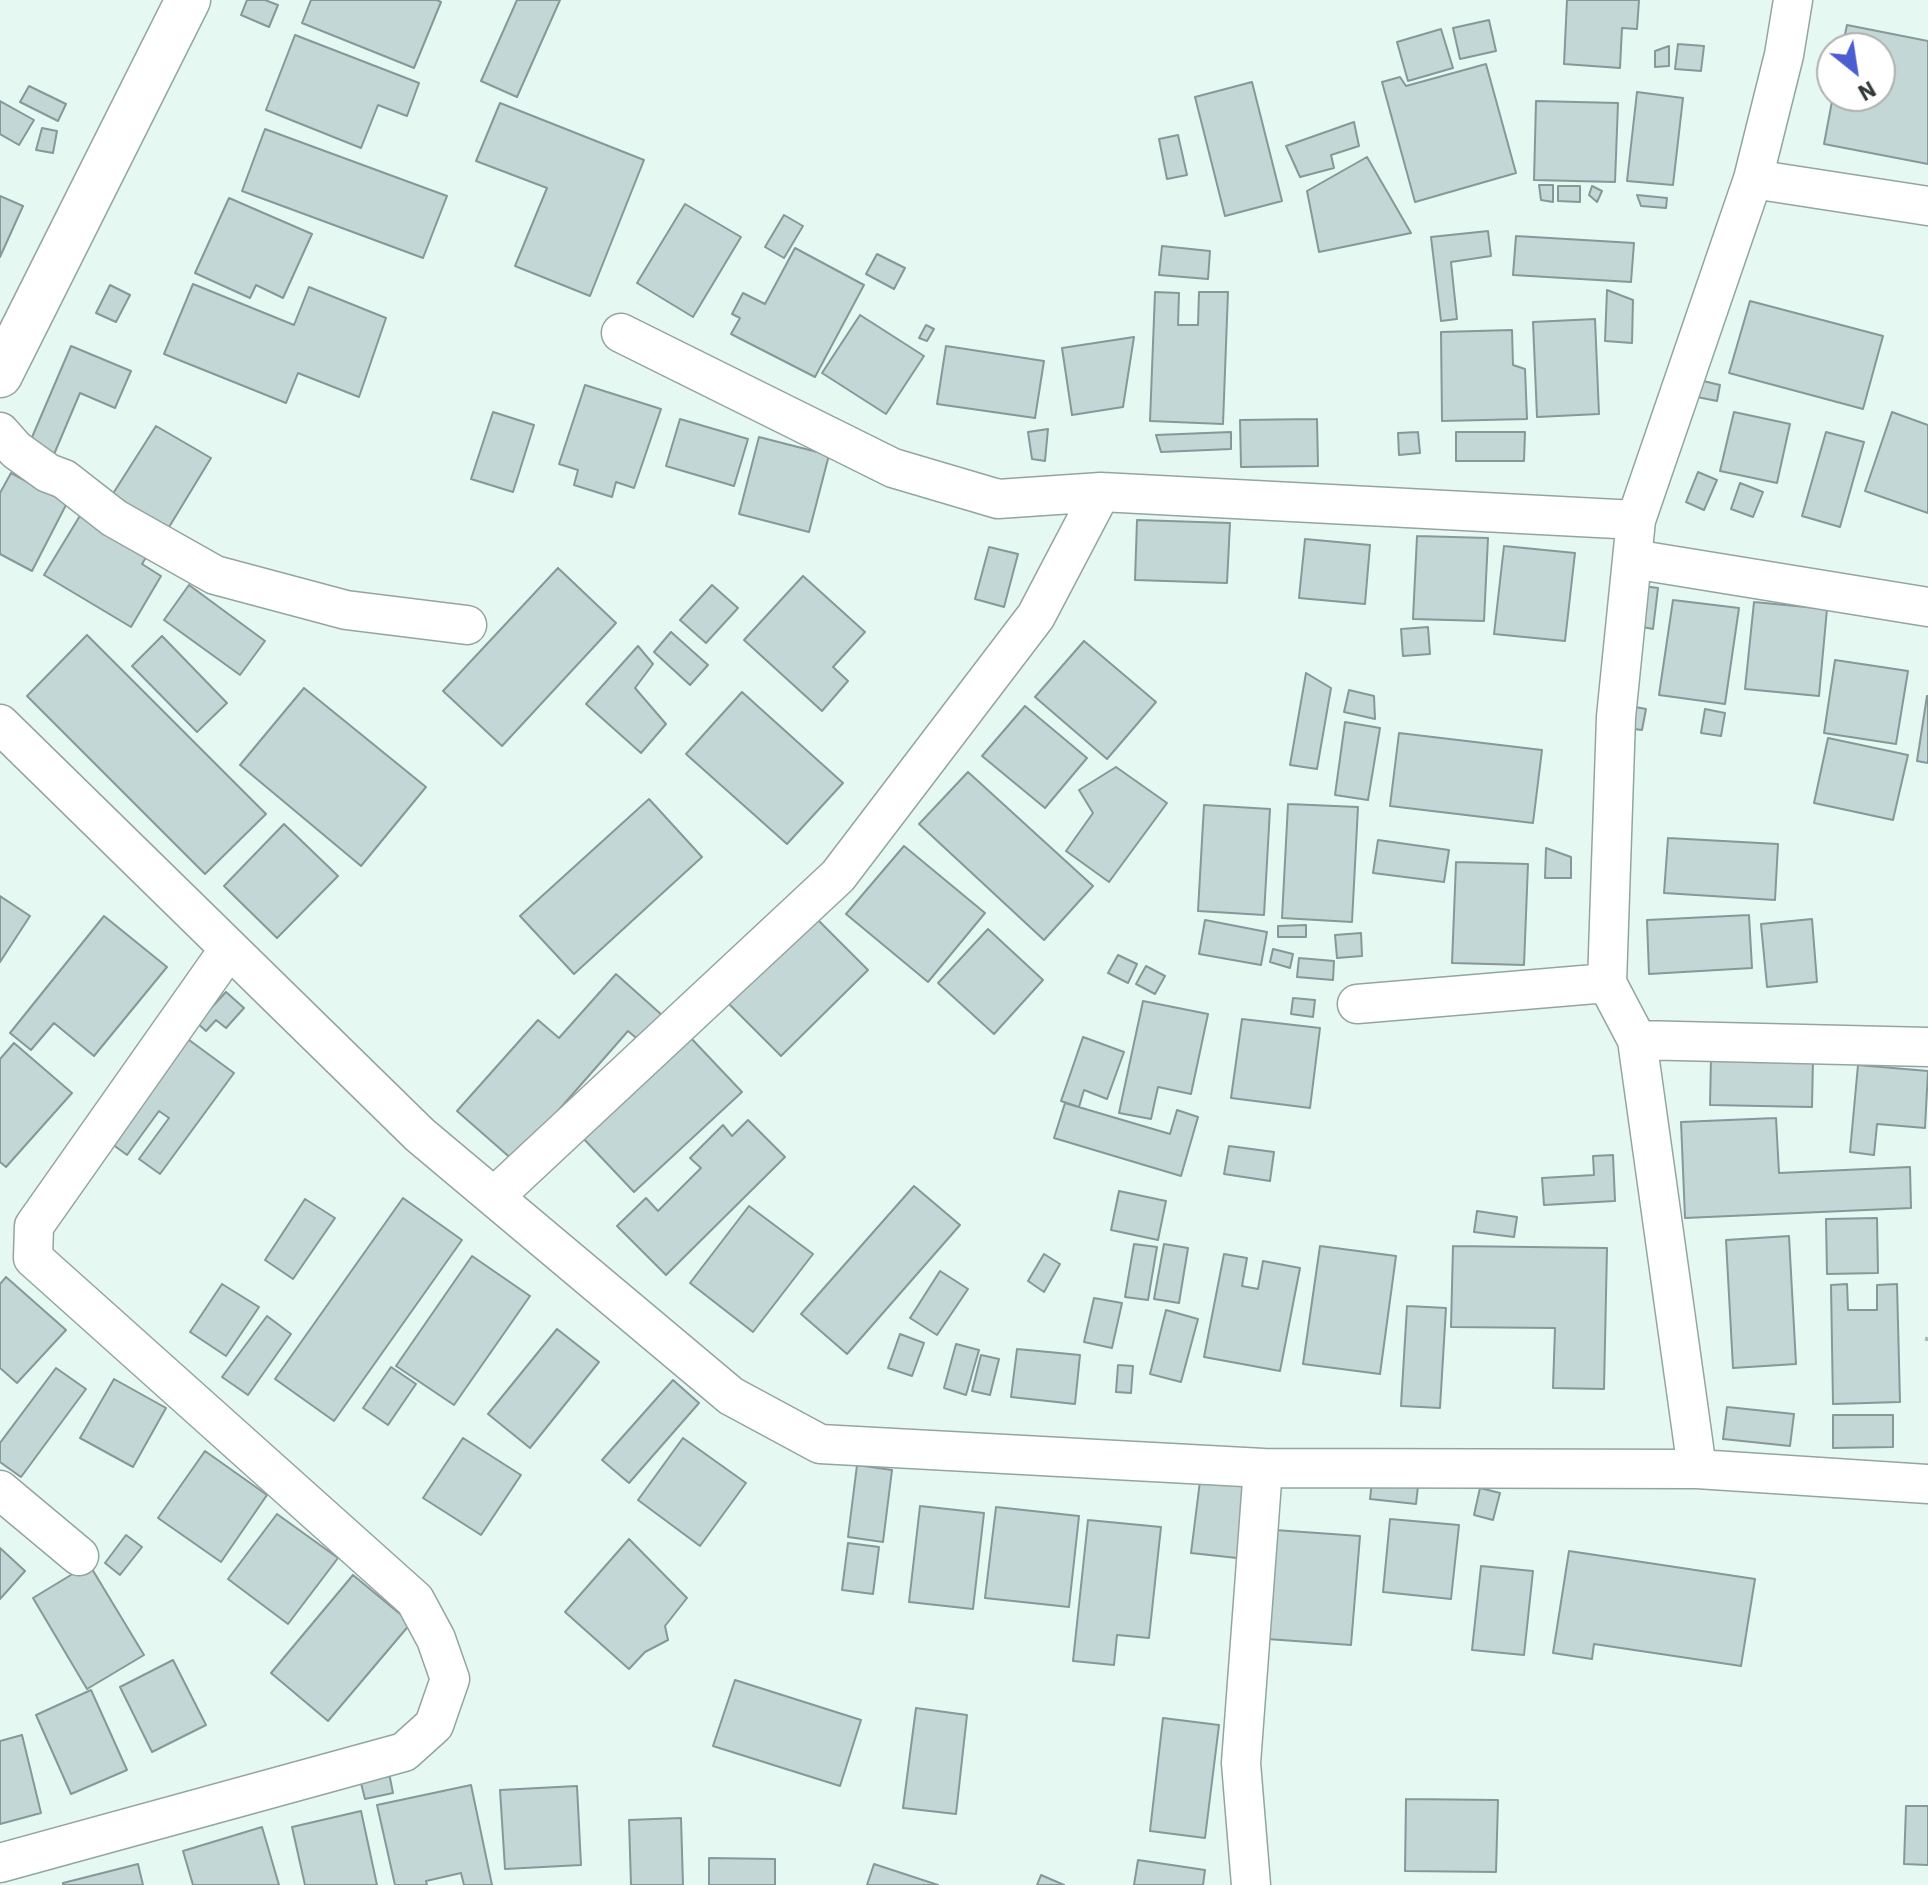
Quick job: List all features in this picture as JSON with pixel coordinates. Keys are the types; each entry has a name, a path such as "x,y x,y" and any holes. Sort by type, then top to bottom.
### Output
{"main road":[{"path":"0,375 188,0"}],"street":[{"path":"1697,1469 1637,1040 1607,983 1616,717 1636,520 1753,179 1784,55 1793,0"},
{"path":"1753,179 1928,206"},
{"path":"621,333 893,468 998,499 1101,492 1636,520"},
{"path":"0,432 16,450 48,473 64,479 114,518 215,575 346,610 467,625"},
{"path":"495,1196 838,876 1036,616 1101,492"},
{"path":"1633,559 1928,607"},
{"path":"0,724 420,1135 731,1396 820,1444 1263,1468 1697,1469 1928,1484"},
{"path":"0,1863 404,1752 434,1725 450,1679 436,1639 415,1600 33,1258 34,1226 229,949"},
{"path":"1357,1004 1607,983"},
{"path":"1637,1040 1928,1047"},
{"path":"1251,1885 1241,1763 1263,1468"},
{"path":"0,1490 79,1556"}],"building":[{"path":"247,0 265,0 278,5 269,27 241,15"},
{"path":"311,0 441,2 414,68 302,23"},
{"path":"517,0 560,0 517,97 481,81"},
{"path":"1567,0 1639,0 1637,29 1622,28 1620,68 1564,64"},
{"path":"1489,20 1496,51 1460,59 1453,28"},
{"path":"1847,25 1882,32 1845,32"},
{"path":"1441,29 1453,68 1408,81 1397,42"},
{"path":"295,35 419,83 407,116 378,105 361,148 266,110"},
{"path":"1896,35 1928,41 1928,164 1824,144 1830,112 1896,112"},
{"path":"1678,44 1704,46 1701,71 1675,69"},
{"path":"1669,46 1669,66 1655,67 1655,51"},
{"path":"1486,64 1516,173 1415,202 1382,82 1400,77 1406,86"},
{"path":"1252,82 1282,201 1225,216 1195,97"},
{"path":"29,86 66,104 58,121 20,102"},
{"path":"1637,92 1683,98 1673,185 1627,181"},
{"path":"0,101 34,120 19,145 0,134"},
{"path":"1536,101 1618,103 1615,182 1534,180"},
{"path":"500,103 644,160 590,296 515,266 547,188 476,161"},
{"path":"1354,122 1359,146 1331,155 1334,168 1300,177 1286,146"},
{"path":"42,128 57,131 53,153 36,150"},
{"path":"265,129 447,196 423,258 242,191"},
{"path":"1178,135 1187,175 1167,179 1159,139"},
{"path":"1367,157 1411,233 1319,252 1307,191"},
{"path":"1539,185 1553,185 1553,202 1541,200"},
{"path":"1558,186 1580,186 1580,202 1558,201"},
{"path":"1592,186 1602,191 1597,202 1589,195"},
{"path":"1637,195 1667,198 1666,208 1641,206"},
{"path":"0,196 23,206 0,257"},
{"path":"229,198 312,234 283,298 256,285 250,298 195,273"},
{"path":"685,204 741,237 693,317 637,283"},
{"path":"784,215 803,226 784,258 765,247"},
{"path":"1488,231 1491,256 1451,262 1457,319 1441,321 1431,237"},
{"path":"1516,236 1634,243 1631,282 1513,275"},
{"path":"1162,246 1210,251 1208,279 1159,275"},
{"path":"795,248 864,285 815,377 731,334 740,318 732,314 743,293 765,304"},
{"path":"877,254 905,268 894,289 866,274"},
{"path":"193,284 294,325 309,287 386,318 359,397 298,373 286,403 164,354"},
{"path":"110,285 130,295 116,322 96,313"},
{"path":"1607,290 1633,300 1632,343 1605,341"},
{"path":"1155,292 1179,293 1178,325 1198,325 1199,292 1228,292 1223,424 1150,421"},
{"path":"1750,301 1883,336 1863,409 1729,373"},
{"path":"860,315 924,356 886,414 822,373"},
{"path":"1595,319 1599,414 1537,417 1533,322"},
{"path":"926,325 934,329 927,341 919,338"},
{"path":"1512,330 1513,365 1525,369 1527,419 1442,421 1441,332"},
{"path":"1134,337 1123,407 1072,415 1062,348"},
{"path":"71,346 131,371 115,408 80,393 52,459 27,449"},
{"path":"946,346 1044,361 1035,418 937,404"},
{"path":"1695,379 1720,385 1717,401 1692,396"},
{"path":"585,385 661,409 634,488 616,482 612,497 574,485 578,470 559,464"},
{"path":"493,412 534,425 513,492 471,479"},
{"path":"1734,412 1790,424 1777,483 1720,471"},
{"path":"1892,412 1928,425 1928,513 1865,491"},
{"path":"680,419 748,439 734,486 666,466"},
{"path":"1317,419 1318,466 1241,467 1240,420"},
{"path":"156,426 211,458 163,537 107,503"},
{"path":"1048,429 1045,461 1032,459 1028,432"},
{"path":"1231,432 1231,449 1161,452 1156,435"},
{"path":"1418,432 1420,453 1399,455 1398,433"},
{"path":"1456,432 1525,432 1524,461 1456,461"},
{"path":"1826,432 1864,442 1840,527 1802,516"},
{"path":"759,437 829,455 809,532 739,514"},
{"path":"1698,472 1717,480 1704,510 1686,502"},
{"path":"11,473 67,503 32,571 0,554 0,493"},
{"path":"1740,483 1763,492 1753,517 1731,509"},
{"path":"81,514 148,554 142,564 161,576 131,627 44,575"},
{"path":"1137,520 1230,523 1227,583 1135,580"},
{"path":"1417,536 1488,538 1484,621 1413,619"},
{"path":"1305,539 1370,545 1365,604 1299,598"},
{"path":"1504,546 1575,553 1565,641 1494,634"},
{"path":"989,547 1018,554 1004,607 975,599"},
{"path":"558,568 616,623 502,746 443,691"},
{"path":"803,576 865,632 833,667 848,681 822,711 744,640"},
{"path":"189,585 265,641 240,675 164,620"},
{"path":"712,585 738,608 706,643 680,620"},
{"path":"1643,586 1658,588 1653,629 1637,626"},
{"path":"1673,600 1739,608 1725,704 1659,695"},
{"path":"1754,602 1827,609 1819,696 1745,689"},
{"path":"1428,627 1430,654 1403,656 1401,629"},
{"path":"671,632 708,665 690,685 654,652"},
{"path":"87,635 266,814 205,874 27,696"},
{"path":"162,636 227,703 197,732 132,666"},
{"path":"1084,641 1156,702 1107,759 1035,697"},
{"path":"638,646 653,664 635,688 666,724 641,753 586,704"},
{"path":"1835,660 1908,671 1896,744 1824,733"},
{"path":"1306,673 1331,688 1317,769 1290,765"},
{"path":"304,688 426,787 361,866 240,765"},
{"path":"1349,690 1374,696 1375,719 1344,712"},
{"path":"742,692 843,783 787,844 686,754"},
{"path":"1928,696 1928,763 1917,761"},
{"path":"1025,706 1087,758 1045,808 982,756"},
{"path":"1630,706 1646,709 1642,730 1626,728"},
{"path":"1705,709 1725,713 1721,736 1701,733"},
{"path":"1345,722 1380,728 1368,800 1335,795"},
{"path":"1399,733 1542,750 1533,823 1390,806"},
{"path":"1828,738 1908,755 1893,820 1814,803"},
{"path":"1116,767 1167,803 1109,882 1066,851 1093,813 1079,790"},
{"path":"968,772 1093,886 1044,940 919,824"},
{"path":"649,799 702,857 574,974 520,916"},
{"path":"1288,804 1358,807 1352,922 1282,918"},
{"path":"1204,805 1270,809 1264,915 1198,911"},
{"path":"284,824 338,876 277,938 224,886"},
{"path":"1668,838 1778,844 1775,900 1664,893"},
{"path":"1378,840 1449,850 1444,882 1373,873"},
{"path":"904,846 985,913 928,982 846,914"},
{"path":"1546,848 1571,857 1571,878 1545,878"},
{"path":"1456,862 1528,864 1524,965 1452,963"},
{"path":"0,896 30,916 0,962"},
{"path":"811,913 868,970 781,1056 725,1000"},
{"path":"1749,915 1752,968 1649,974 1647,920"},
{"path":"104,916 167,967 94,1056 54,1023 31,1050 10,1033"},
{"path":"1812,919 1817,982 1767,987 1761,924"},
{"path":"1205,920 1267,932 1261,965 1199,954"},
{"path":"1306,925 1306,937 1278,937 1278,926"},
{"path":"988,929 1043,980 994,1034 938,983"},
{"path":"1361,933 1362,956 1337,958 1335,935"},
{"path":"1273,949 1293,954 1290,968 1270,962"},
{"path":"1118,955 1137,964 1128,983 1108,973"},
{"path":"1299,958 1334,961 1333,980 1297,977"},
{"path":"1146,966 1165,976 1155,994 1136,984"},
{"path":"616,974 663,1016 641,1042 628,1031 514,1161 457,1111 538,1020 559,1038"},
{"path":"226,992 244,1008 226,1028 216,1020 206,1031 197,1023"},
{"path":"1293,998 1315,1000 1313,1017 1291,1014"},
{"path":"1143,1001 1208,1014 1191,1094 1158,1087 1151,1119 1119,1113"},
{"path":"1242,1019 1320,1028 1310,1108 1231,1098"},
{"path":"689,1036 742,1092 634,1192 581,1136"},
{"path":"185,1037 234,1073 160,1174 139,1159 169,1118 159,1111 127,1155 108,1141"},
{"path":"1083,1037 1124,1052 1107,1099 1084,1090 1079,1107 1061,1101"},
{"path":"14,1043 72,1093 6,1167 0,1162 0,1059"},
{"path":"1711,1058 1813,1059 1812,1107 1710,1105"},
{"path":"1858,1065 1928,1071 1925,1128 1877,1124 1874,1155 1850,1152"},
{"path":"1065,1103 1170,1134 1177,1110 1198,1117 1181,1176 1054,1138"},
{"path":"1776,1118 1779,1173 1910,1167 1911,1208 1685,1218 1681,1122"},
{"path":"748,1120 785,1157 666,1275 617,1226 646,1198 658,1211 701,1168 690,1158 723,1125 732,1136"},
{"path":"1229,1146 1274,1152 1270,1181 1224,1174"},
{"path":"1613,1155 1615,1201 1544,1205 1542,1178 1594,1175 1593,1156"},
{"path":"914,1186 960,1225 847,1354 801,1314"},
{"path":"1119,1191 1166,1201 1158,1240 1111,1230"},
{"path":"403,1198 462,1240 334,1421 275,1379"},
{"path":"305,1199 335,1218 293,1279 265,1260"},
{"path":"749,1206 813,1254 753,1332 690,1283"},
{"path":"1477,1211 1517,1217 1514,1237 1474,1232"},
{"path":"1877,1218 1878,1273 1827,1274 1826,1219"},
{"path":"1789,1236 1796,1364 1733,1368 1726,1240"},
{"path":"1134,1244 1157,1247 1148,1300 1125,1297"},
{"path":"1164,1244 1188,1248 1179,1303 1154,1299"},
{"path":"1320,1246 1396,1256 1380,1374 1303,1364"},
{"path":"1453,1246 1607,1248 1604,1389 1553,1388 1555,1328 1451,1327"},
{"path":"1044,1254 1060,1264 1044,1292 1028,1281"},
{"path":"1224,1254 1247,1258 1242,1286 1258,1289 1263,1261 1300,1268 1280,1371 1204,1357"},
{"path":"472,1256 530,1296 454,1405 396,1366"},
{"path":"940,1271 968,1289 937,1335 910,1318"},
{"path":"6,1277 66,1330 17,1383 0,1368 0,1284"},
{"path":"222,1284 259,1307 226,1356 190,1332"},
{"path":"1847,1284 1848,1310 1877,1310 1877,1285 1897,1284 1900,1402 1833,1404 1831,1285"},
{"path":"1094,1298 1122,1303 1112,1348 1084,1342"},
{"path":"1407,1306 1446,1308 1440,1408 1401,1406"},
{"path":"1166,1310 1198,1319 1181,1382 1150,1374"},
{"path":"267,1316 291,1334 248,1395 222,1377"},
{"path":"557,1329 599,1362 530,1448 488,1414"},
{"path":"900,1334 924,1343 912,1376 888,1368"},
{"path":"956,1344 979,1350 966,1395 944,1388"},
{"path":"1017,1349 1080,1355 1075,1404 1011,1397"},
{"path":"981,1355 999,1359 990,1395 972,1391"},
{"path":"1118,1365 1133,1366 1131,1393 1116,1392"},
{"path":"391,1367 416,1384 388,1425 363,1408"},
{"path":"56,1368 86,1389 21,1477 0,1462 0,1443"},
{"path":"114,1379 166,1408 133,1467 80,1438"},
{"path":"673,1380 699,1403 629,1483 602,1460"},
{"path":"1727,1407 1794,1414 1790,1446 1723,1439"},
{"path":"1833,1415 1893,1415 1893,1447 1833,1448"},
{"path":"463,1438 521,1475 481,1535 423,1498"},
{"path":"683,1438 746,1483 700,1546 638,1500"},
{"path":"205,1451 267,1495 221,1562 158,1518"},
{"path":"857,1465 892,1470 883,1542 848,1537"},
{"path":"1201,1473 1247,1478 1237,1558 1191,1553"},
{"path":"1372,1481 1418,1486 1416,1504 1370,1499"},
{"path":"1480,1488 1500,1493 1493,1520 1474,1515"},
{"path":"920,1506 984,1513 973,1609 909,1602"},
{"path":"996,1507 1079,1516 1069,1607 985,1598"},
{"path":"277,1514 338,1558 288,1624 228,1579"},
{"path":"1390,1519 1459,1525 1451,1599 1383,1592"},
{"path":"1088,1520 1161,1527 1149,1638 1117,1635 1114,1665 1073,1661"},
{"path":"1275,1530 1360,1536 1351,1645 1267,1639"},
{"path":"126,1535 142,1547 120,1575 105,1563"},
{"path":"629,1539 687,1598 665,1626 668,1640 645,1652 629,1669 565,1612"},
{"path":"848,1543 879,1547 873,1594 842,1590"},
{"path":"0,1548 25,1571 0,1599"},
{"path":"1569,1551 1755,1579 1741,1666 1594,1644 1592,1659 1553,1653"},
{"path":"89,1564 144,1655 87,1689 33,1598"},
{"path":"1481,1566 1533,1571 1524,1655 1472,1650"},
{"path":"353,1575 411,1623 328,1721 271,1673"},
{"path":"173,1660 206,1725 152,1752 120,1687"},
{"path":"735,1680 861,1720 840,1786 713,1746"},
{"path":"91,1690 127,1770 71,1794 36,1715"},
{"path":"916,1708 967,1715 956,1814 903,1808"},
{"path":"1163,1718 1219,1725 1205,1838 1150,1831"},
{"path":"22,1735 41,1813 0,1824 0,1741"},
{"path":"388,1768 393,1793 365,1799 359,1775"},
{"path":"471,1785 492,1885 464,1885 461,1873 426,1881 427,1885 395,1885 377,1805"},
{"path":"577,1786 581,1865 505,1869 500,1790"},
{"path":"1406,1799 1498,1800 1496,1872 1405,1871"},
{"path":"1906,1806 1928,1806 1928,1865 1904,1864"},
{"path":"361,1811 377,1885 305,1885 292,1827"},
{"path":"681,1818 683,1885 631,1885 629,1820"},
{"path":"262,1827 279,1885 193,1885 183,1851"},
{"path":"709,1858 775,1859 775,1885 709,1885"},
{"path":"1138,1860 1205,1870 1203,1885 1134,1885"},
{"path":"138,1864 143,1885 63,1885 63,1883"},
{"path":"874,1864 938,1885 867,1885"},
{"path":"1041,1875 1064,1885 1037,1885"}]}
